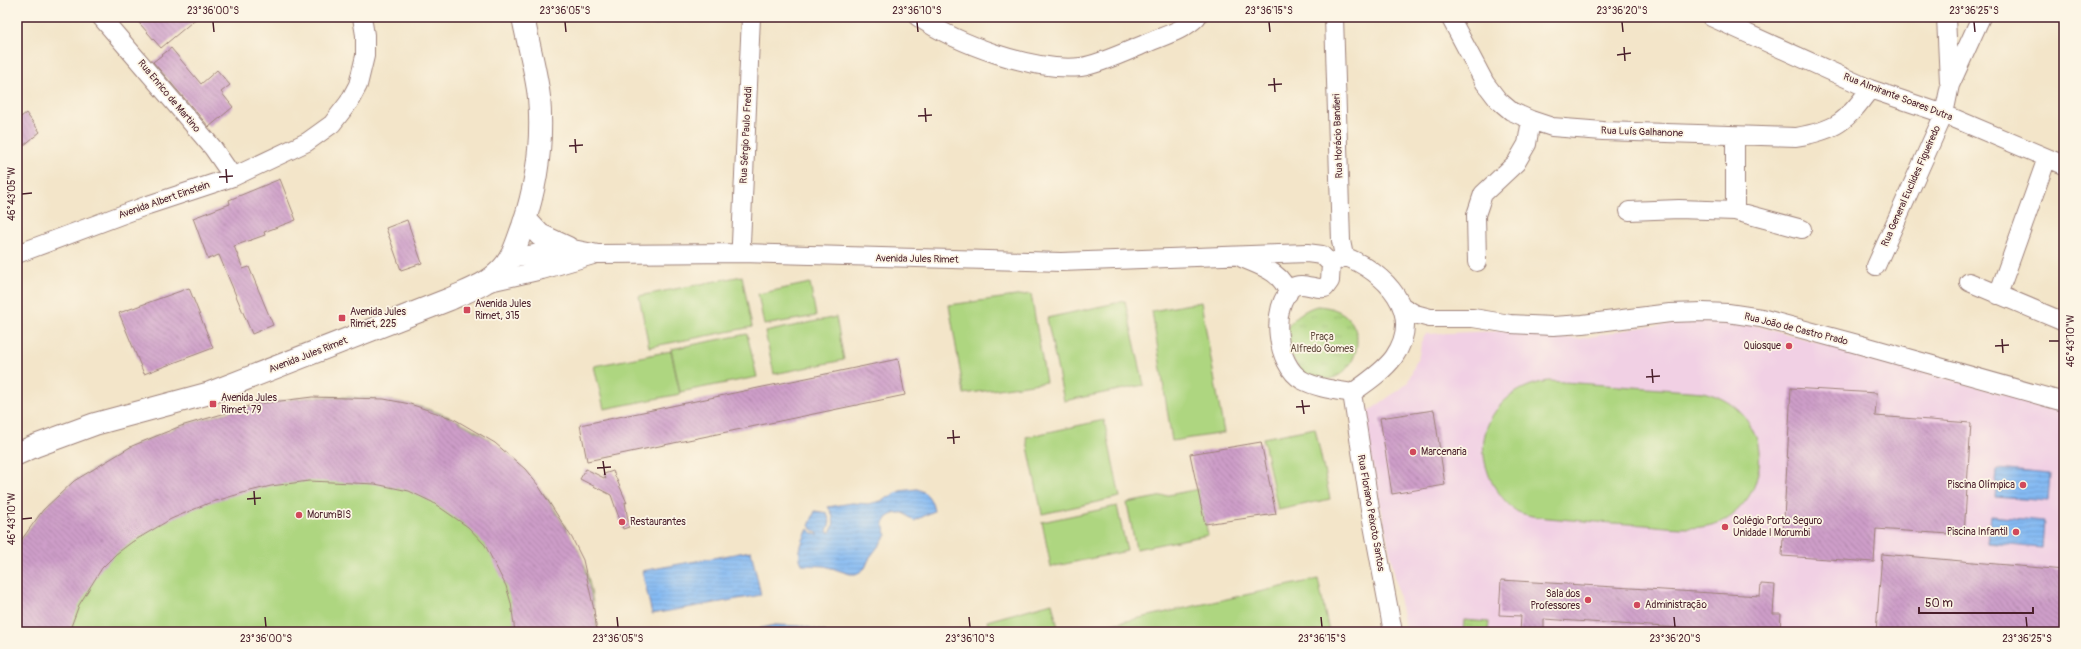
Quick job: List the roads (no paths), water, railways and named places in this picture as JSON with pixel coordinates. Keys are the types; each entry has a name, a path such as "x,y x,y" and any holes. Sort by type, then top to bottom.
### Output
{"main road":[{"path":"484,283 499,272 510,258 525,219 539,165 539,97 522,17"},
{"path":"525,219 540,235 568,248"},
{"name":"Avenida Jules Rimet","path":"17,454 95,424 210,393 416,313 484,283"}],"street":[{"name":"Rua Enrico de Martino","path":"101,17 213,148 233,177"},
{"name":"Avenida Albert Einstein","path":"19,250 233,177 307,142 332,124 350,102 358,85 365,56 365,35 362,17"},
{"name":"Rua Sérgio Paulo Freddi","path":"742,253 741,243 751,17"},
{"path":"918,17 956,39 999,54 1042,65 1082,67 1192,24 1197,17"},
{"name":"Rua Horácio Bandieri","path":"1334,17 1341,241 1338,260"},
{"name":"Rua Luís Galhanone","path":"1450,17 1484,83 1498,100 1511,110 1531,120 1552,127 1603,131 1796,137 1821,133 1839,124 1853,112 1870,89"},
{"name":"Rua Almirante Soares Dutra","path":"1711,17 1870,89 1944,114 2064,165"},
{"path":"1946,17 1950,84"},
{"name":"Rua General Euclides Figueiredo","path":"1876,266 1944,114 1950,84 1980,17"},
{"path":"1477,262 1476,215 1483,194 1516,163 1527,144 1531,120"},
{"path":"1735,136 1735,211"},
{"path":"1998,295 2047,158"},
{"path":"1629,211 1679,209 1735,211 1802,229"},
{"name":"Avenida Jules Rimet","path":"510,258 568,248 598,254 742,253 1061,262 1308,253 1322,255 1338,260"},
{"name":"Avenida Jules Rimet","path":"484,283 542,270 598,254"},
{"name":"Avenida Jules Rimet","path":"1235,256 1272,270 1286,287 1288,294"},
{"path":"1338,260 1362,263 1386,281 1403,307 1405,327 1402,343 1393,358 1369,381 1352,393 1327,389 1301,379 1293,372 1286,360 1279,334 1281,306 1294,286 1304,285 1318,289 1325,288 1330,281 1338,260"},
{"path":"1969,282 2064,322"},
{"name":"Rua João de Castro Prado","path":"1403,307 1415,314 1430,318 1473,318 1510,324 1553,326 1583,324 1670,313 1728,313 1761,318 2064,402"},
{"name":"Rua Floriano Peixoto Santos","path":"1352,393 1370,509 1393,632"}],"water":[{"path":"648,17 658,17 658,25 648,24"},
{"name":"Piscina Olímpica","path":"1997,469 2050,474 2048,501 1995,497"},
{"path":"917,489 924,492 929,497 934,511 914,521 904,513 894,514 886,518 884,525 887,535 870,557 865,568 857,574 850,574 825,566 803,565 800,552 808,529 814,534 819,535 809,526 815,511 827,513 830,522 827,531 829,533 834,523 833,516 828,507 852,503 868,504 881,501 900,491"},
{"name":"Piscina Infantil","path":"1991,516 2044,521 2042,548 1988,543"},
{"path":"751,551 761,595 652,614 642,571"},
{"path":"775,625 803,626 826,632 744,632"}],"place":[{"name":"Avenida Jules Rimet, 315","path":"467,310"},
{"name":"Avenida Jules Rimet, 225","path":"342,318"},
{"name":"Quiosque","path":"1789,346"},
{"name":"Avenida Jules Rimet, 79","path":"213,404"},
{"name":"Marcenaria","path":"1413,452"},
{"name":"Piscina Olímpica","path":"2023,485"},
{"name":"MorumBIS","path":"299,515"},
{"name":"Restaurantes","path":"622,522"},
{"name":"Colégio Porto Seguro Unidade I Morumbi","path":"1725,527"},
{"name":"Piscina Infantil","path":"2016,532"},
{"name":"Sala dos Professores","path":"1588,600"},
{"name":"Administração","path":"1637,605"}],"park label":[{"name":"Praça Alfredo Gomes","path":"1322,342"}]}
